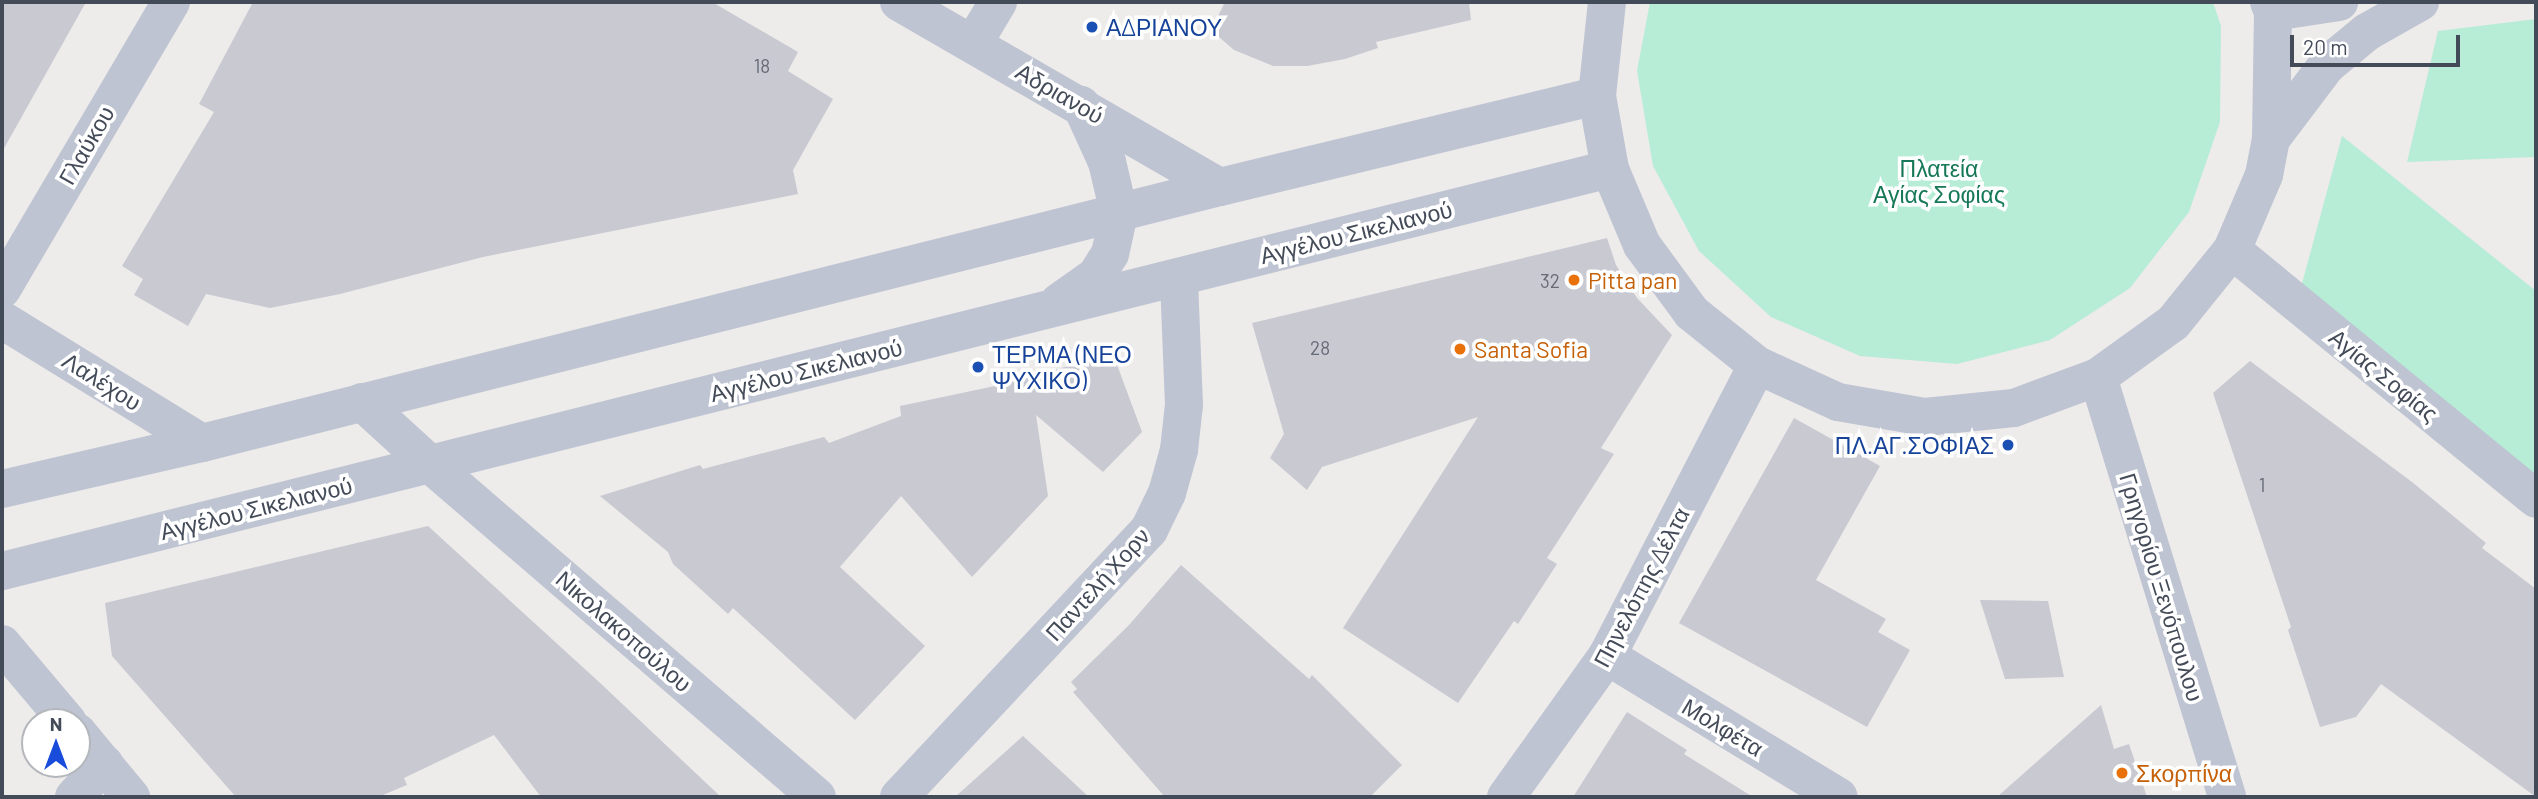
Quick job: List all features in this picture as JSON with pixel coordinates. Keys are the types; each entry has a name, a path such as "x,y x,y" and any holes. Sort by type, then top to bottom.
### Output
{"street":[{"name":"Γλαύκου","path":"2,289 171,2"},
{"name":"Αδριανού","path":"899,2 1081,104 1220,187"},
{"path":"974,44 999,2"},
{"path":"1607,2 1597,96 1610,169 1642,246 1692,313 1757,365 1838,401 1925,417 2014,408 2098,377 2173,323 2232,250 2264,174 2271,139 2271,7 2339,2"},
{"path":"2271,139 2327,65 2367,32 2420,2"},
{"path":"2,489 202,443 1220,187 1597,96"},
{"path":"1047,311 1096,276 1110,254 1119,213 1107,162 1081,104"},
{"name":"Αγγέλου Σικελιανού","path":"2,572 1610,169"},
{"name":"Αγίας Σοφίας","path":"2232,250 2536,499"},
{"name":"Παντελή Χορν","path":"899,797 1149,530 1167,493 1180,439 1184,405 1179,278"},
{"name":"Λαλέχου","path":"2,320 202,443"},
{"name":"Πηνελόπης Δέλτα","path":"1506,797 1607,656 1757,365"},
{"name":"Γρηγορίου Ξενόπουλου","path":"2098,377 2227,797"},
{"name":"Νικολακοπούλου","path":"362,401 431,465 817,797"},
{"path":"2,644 56,708"},
{"name":"Μολφέτα","path":"1607,656 1839,797"},
{"path":"91,749 131,797"},
{"path":"74,797 104,764"}],"green space":[{"name":"Πλατεία Αγίας Σοφίας","path":"1650,2 2213,2 2221,26 2220,122 2189,212 2130,288 2050,340 1957,364 1860,356 1771,317 1699,251 1653,166 1637,71"},
{"path":"2536,19 2536,157 2407,162 2438,31"},
{"path":"2342,136 2536,291 2536,478 2301,287"}],"building":[{"path":"2,2 86,2 2,152"},
{"path":"253,2 712,2 798,52 788,71 833,99 793,170 798,194 483,257 340,294 270,308 206,294 188,326 134,295 143,279 122,266 214,112 199,104"},
{"path":"1225,2 1469,2 1471,20 1376,42 1378,48 1345,59 1307,66 1273,66 1234,50 1211,30"},
{"path":"1607,238 1616,265 1637,298 1672,335 1601,448 1614,454 1547,558 1557,564 1518,624 1514,621 1458,703 1343,628 1478,417 1322,467 1307,490 1270,458 1284,434 1252,323"},
{"path":"1113,354 1142,432 1103,472 1036,415 1048,496 972,577 901,496 840,567 925,646 855,720 733,608 728,614 673,564 668,552 600,496 700,465 703,469 824,437 829,443 901,416 900,406 995,386"},
{"path":"2250,361 2412,482 2486,543 2482,548 2536,589 2536,797 2381,684 2356,717 2320,727 2288,630 2291,627 2213,393"},
{"path":"1794,418 1880,466 1816,580 1886,619 1878,632 1910,650 1867,727 1679,623"},
{"path":"428,526 721,797 541,797 494,735 404,778 407,785 378,797 236,797 112,656 105,603"},
{"path":"1181,565 1309,679 1312,675 1402,765 1370,797 1165,797 1073,692 1077,689 1071,682 1129,625"},
{"path":"1980,600 2048,601 2064,677 2005,679"},
{"path":"2101,705 2114,749 2129,744 2147,797 1997,797"},
{"path":"1627,712 1687,750 1684,754 1753,797 1573,797"},
{"path":"1023,736 1089,797 955,797"}],"place":[{"name":"ΑΔΡΙΑΝΟΥ","path":"1092,27"},
{"name":"Pitta pan","path":"1574,280"},
{"name":"Santa Sofia","path":"1460,349"},
{"name":"ΤΕΡΜΑ (ΝΕΟ ΨΥΧΙΚΟ)","path":"978,367"},
{"name":"ΠΛ.ΑΓ.ΣΟΦΙΑΣ","path":"2008,445"},
{"name":"Σκορπίνα","path":"2122,773"}]}
